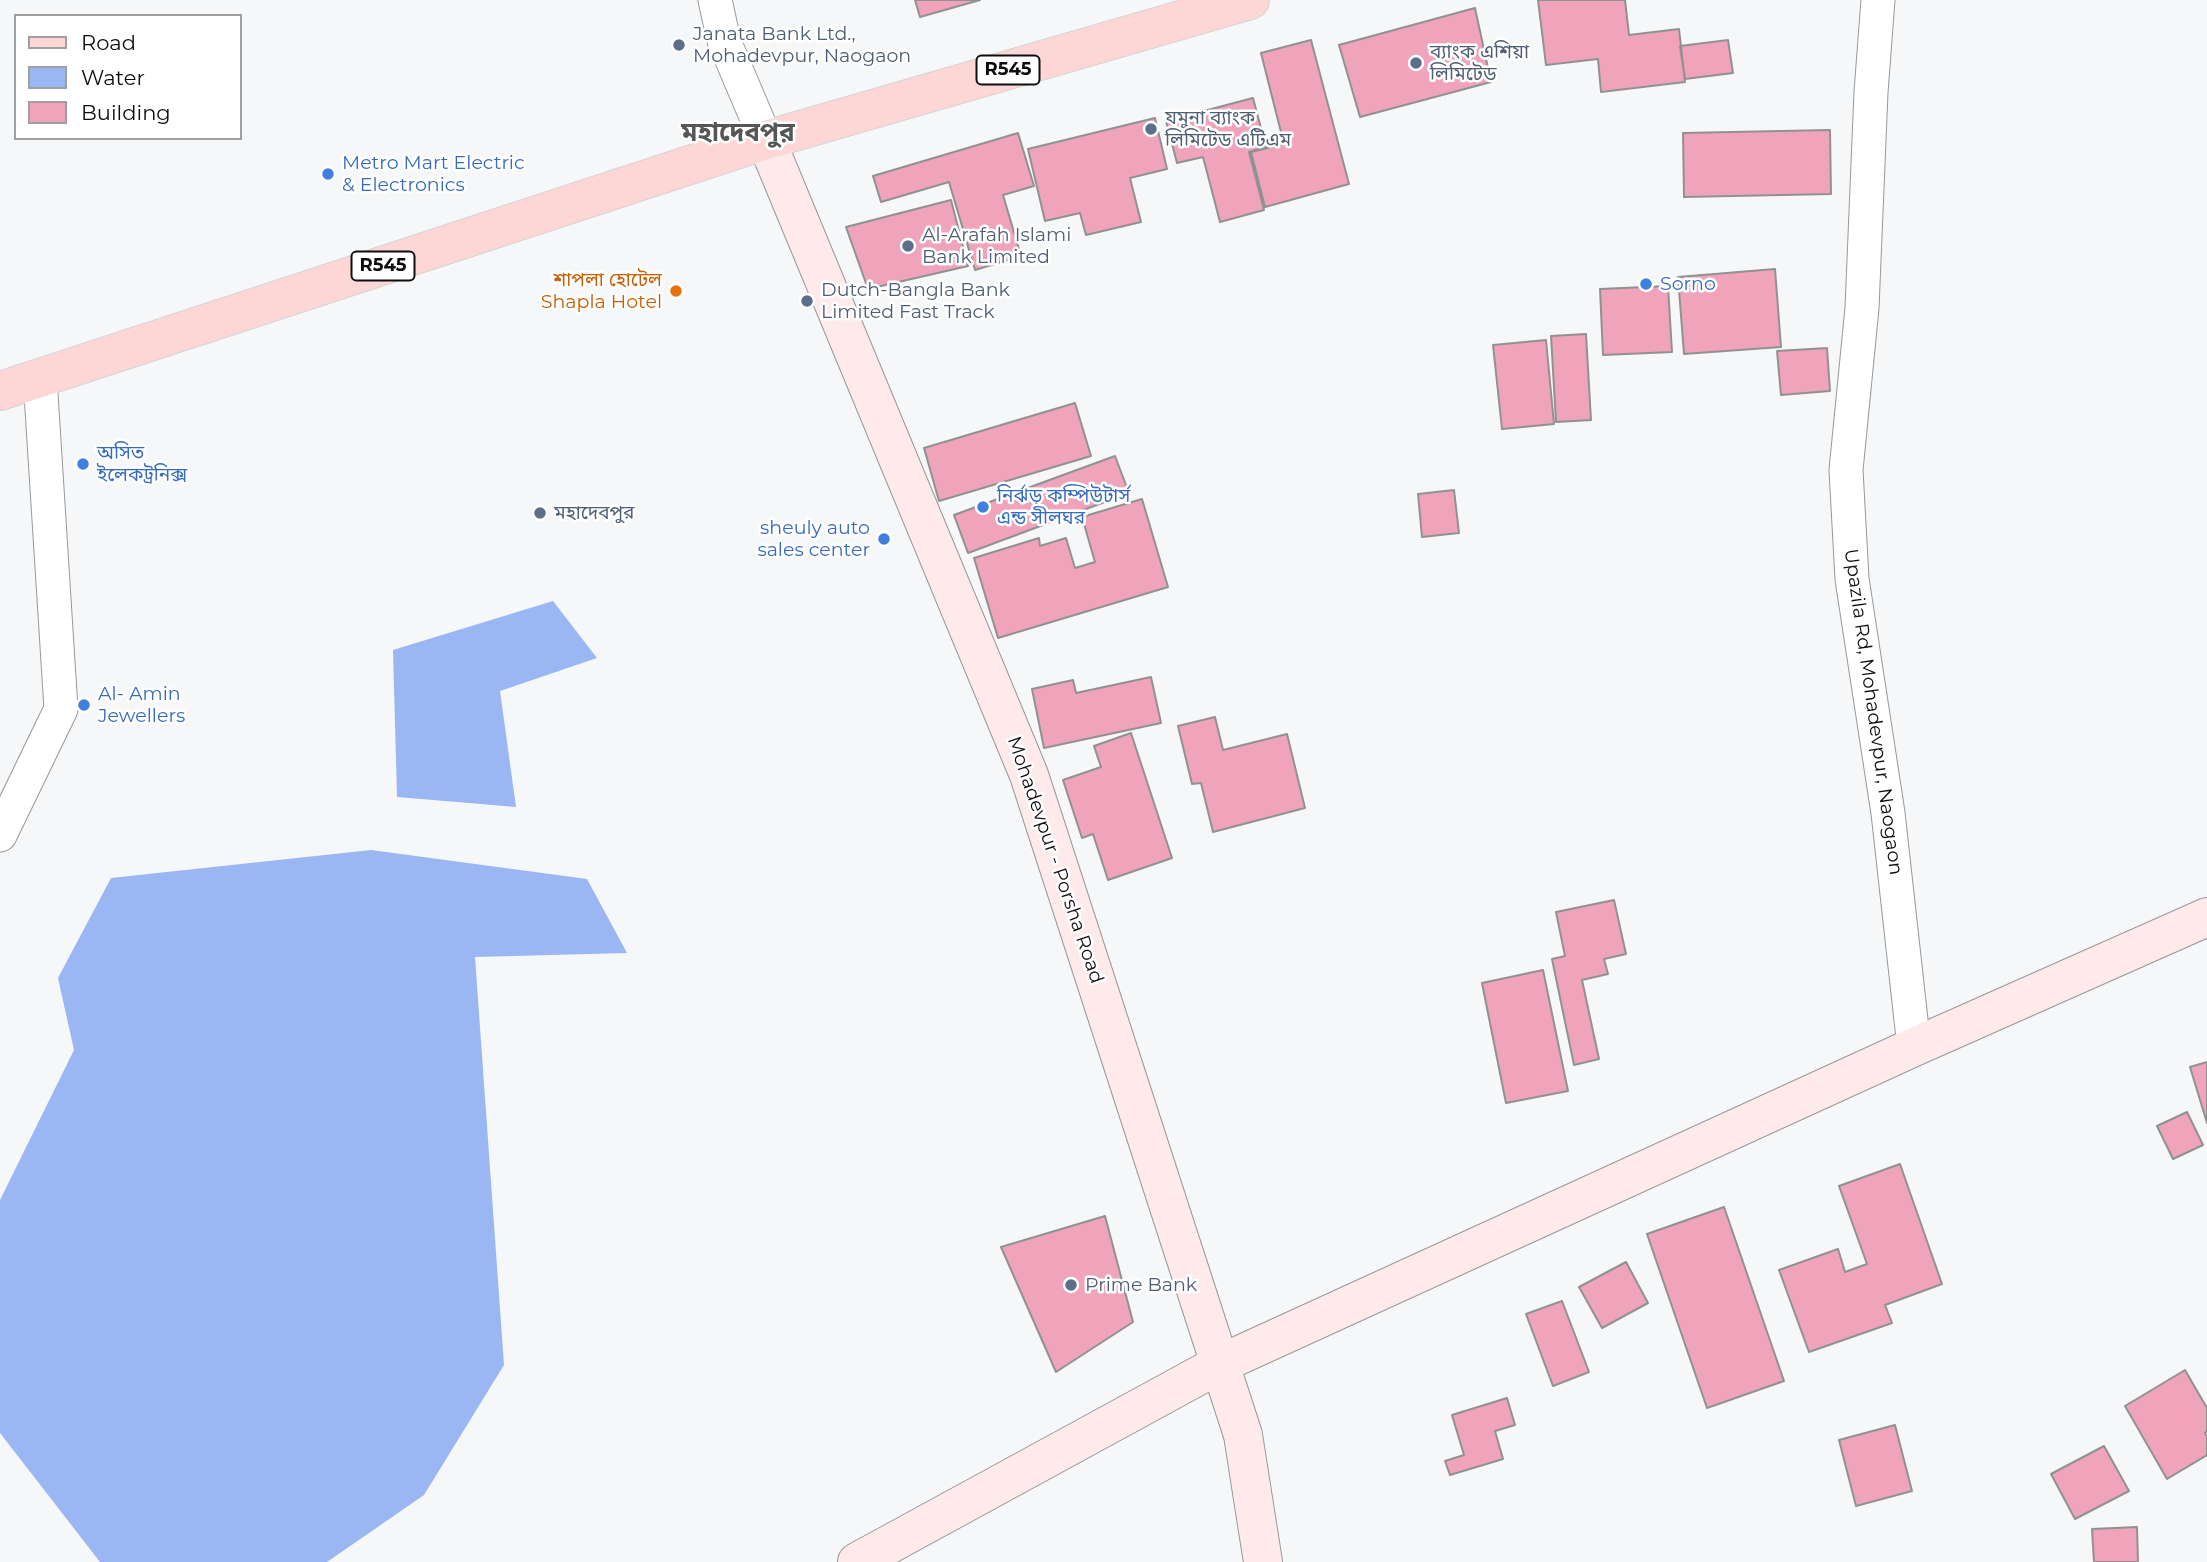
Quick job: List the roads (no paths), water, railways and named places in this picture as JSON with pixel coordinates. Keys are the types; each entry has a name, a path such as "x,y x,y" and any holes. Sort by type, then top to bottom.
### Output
{"main road":[{"name":"R545","path":"0,391 766,140 1250,0"},
{"name":"Mohadevpur - Porsha Road","path":"766,140 1029,775 1243,1435 1263,1562"},
{"path":"857,1562 1220,1364 1914,1047 2207,917"}],"street":[{"path":"715,0 724,41 766,140"},
{"name":"Upazila Rd, Mohadevpur, Naogaon","path":"1878,0 1871,92 1862,308 1846,470 1853,579 1888,813 1914,1047"},
{"path":"0,835 61,709 40,378"}],"water":[{"path":"553,601 597,658 500,691 516,807 397,797 393,650"},
{"path":"371,850 587,879 627,953 475,957 504,1365 424,1495 327,1562 100,1562 0,1433 0,1200 74,1050 58,978 111,878"}],"place":[{"name":"Janata Bank Ltd., Mohadevpur, Naogaon","path":"679,45"},
{"name":"ব্যাংক এশিয়া লিমিটেড","path":"1416,63"},
{"name":"যমুনা ব্যাংক লিমিটেড এটিএম","path":"1151,129"},
{"name":"Metro Mart Electric & Electronics","path":"328,174"},
{"name":"Al-Arafah Islami Bank Limited","path":"908,246"},
{"name":"Sorno","path":"1646,284"},
{"name":"শাপলা হোটেল Shapla Hotel","path":"676,291"},
{"name":"Dutch-Bangla Bank Limited Fast Track","path":"807,301"},
{"name":"অসিত ইলেকট্রনিক্স","path":"83,464"},
{"name":"নির্ঝড় কম্পিউটার্স এন্ড সীলঘর","path":"983,507"},
{"name":"মহাদেবপুর","path":"540,513"},
{"name":"sheuly auto sales center","path":"884,539"},
{"name":"Al- Amin Jewellers","path":"84,705"},
{"name":"Prime Bank","path":"1071,1285"}],"district":[{"name":"মহাদেবপুর","path":"738,133"}]}
